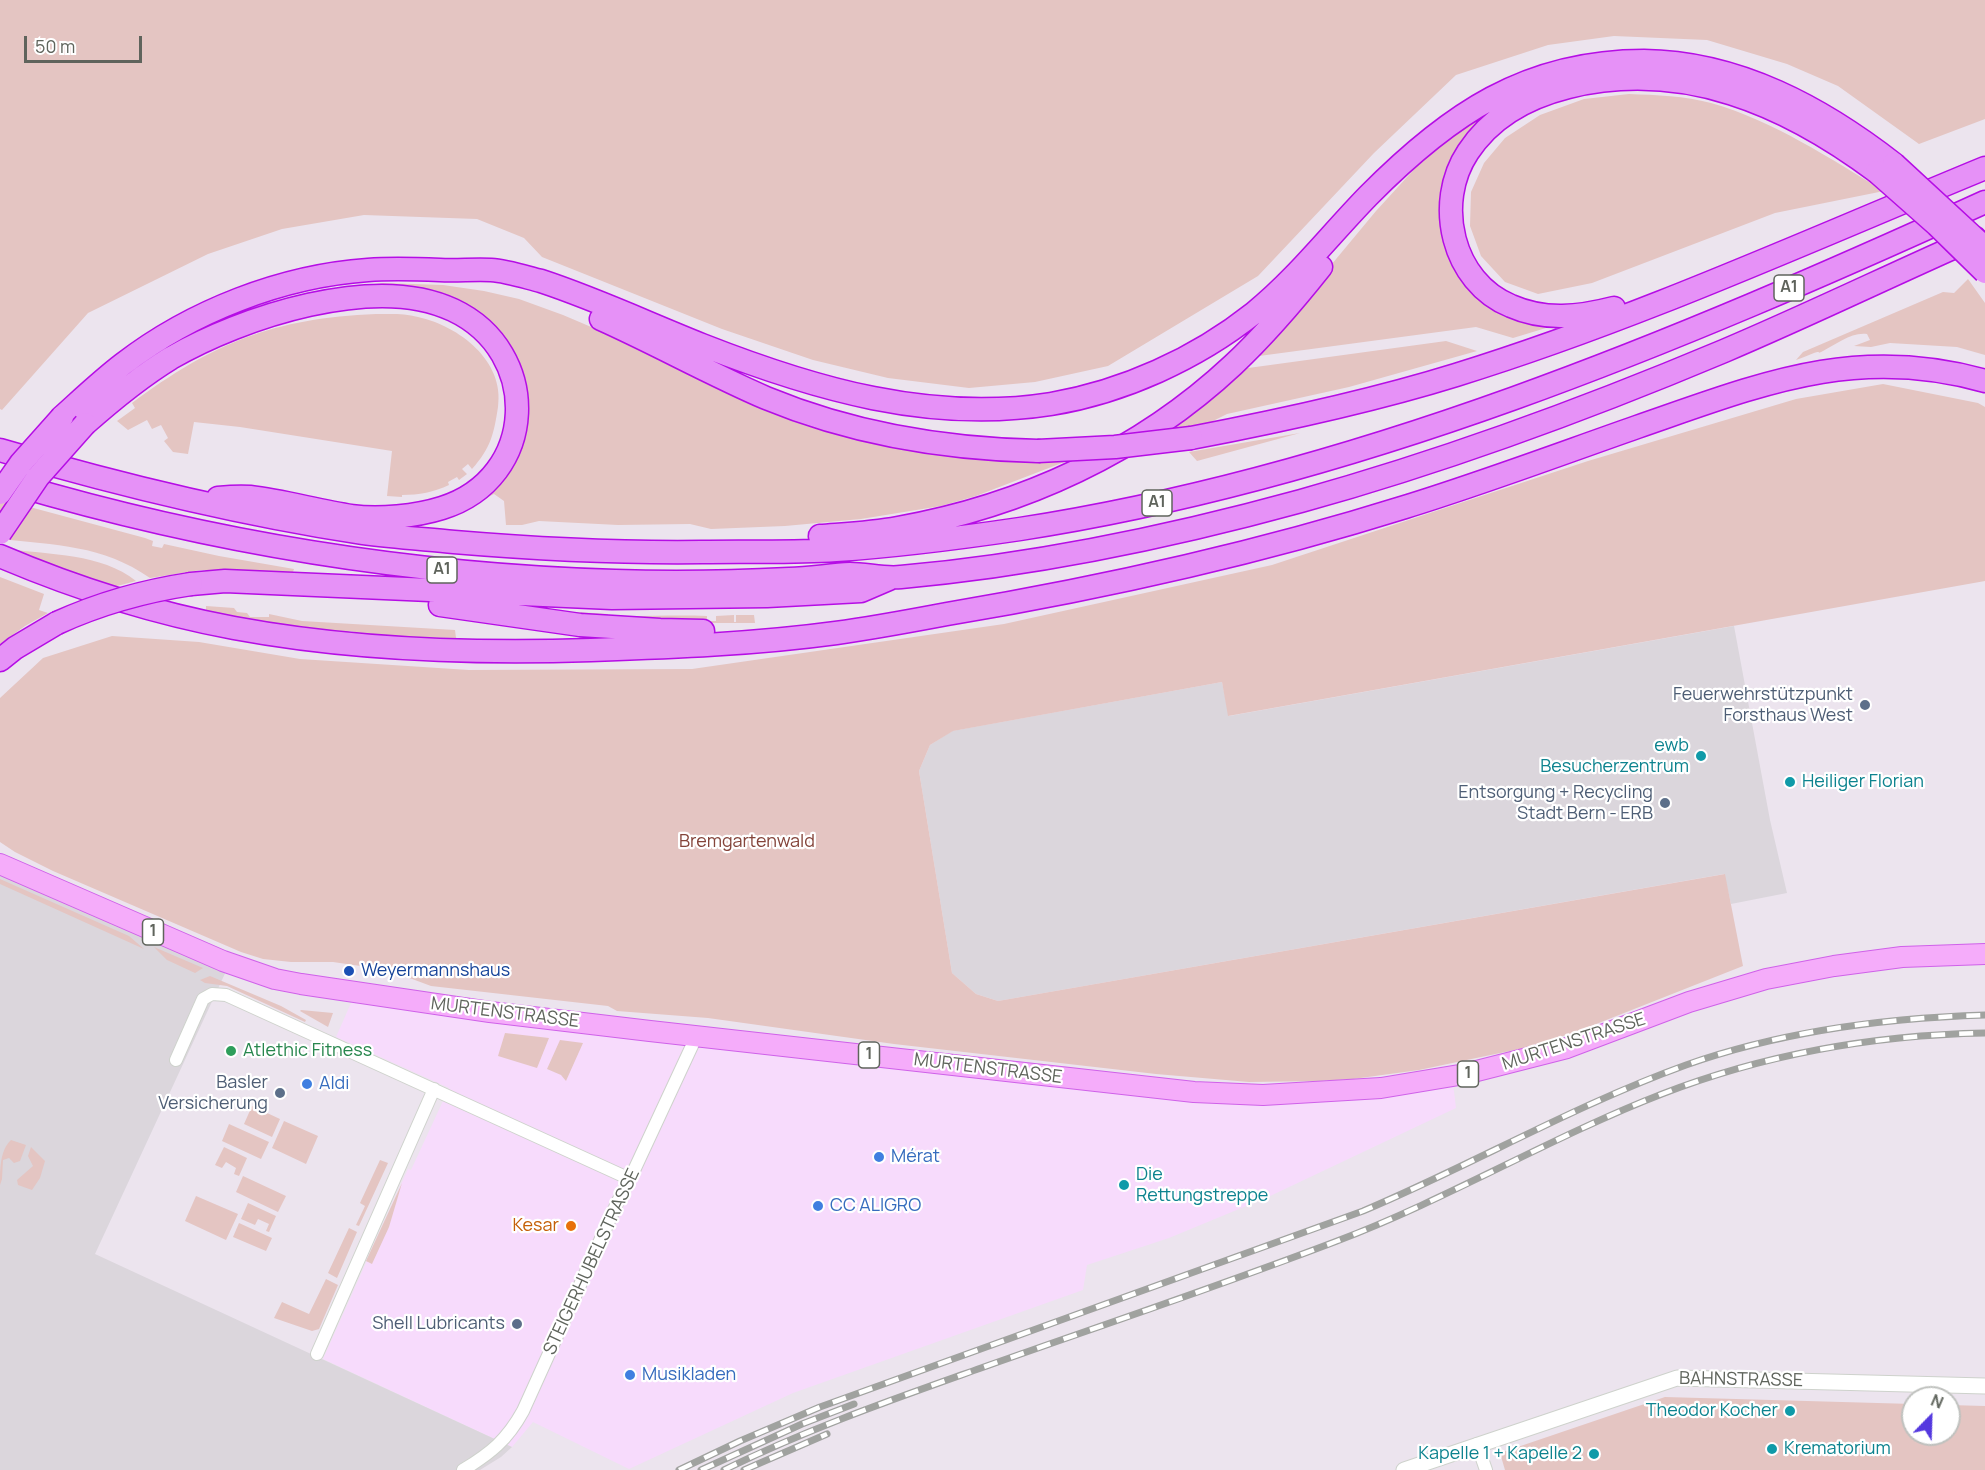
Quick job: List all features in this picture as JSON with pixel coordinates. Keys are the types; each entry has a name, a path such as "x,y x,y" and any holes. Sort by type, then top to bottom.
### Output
{"highway":[{"path":"0,493 21,464 62,417 128,360 198,318 238,300 279,286 331,274 364,270 407,268 495,270 579,295 747,362 845,393 887,402 946,409 989,410 1032,406 1084,396 1137,380 1199,350 1229,331 1276,293 1324,246 1369,195 1420,148 1478,104 1539,76 1586,65 1620,61 1659,61 1698,66 1729,74 1777,91 1822,114 1871,146 1885,168 1937,225 1985,272"},
{"path":"1705,284 1593,314 1555,317 1531,313 1510,306 1479,283 1466,266 1456,246 1450,207 1459,169 1480,136 1496,120 1522,103 1552,91 1587,82 1620,78 1657,78 1695,83 1753,100 1812,128 1885,168 1985,248"},
{"path":"706,552 771,541 895,529 940,520 1031,492 1077,472 1168,418 1233,365 1289,306 1420,148"},
{"path":"442,270 533,292 574,307 766,398 848,426 932,444 974,448 1038,451 1115,447 1191,438 1326,411 1456,375 1592,329 1985,168"},
{"name":"A1","path":"0,450 76,472 226,509 306,524 403,538 567,550 706,552 830,551 963,537 1124,510 1220,488 1418,430 1601,365 1748,305 1985,202"},
{"name":"A1","path":"0,480 106,511 195,531 305,552 429,569 617,581 792,579 855,574 892,578 1029,561 1131,542 1301,501 1381,477 1535,425 1730,349 1985,234"},
{"path":"0,532 38,477 85,424 141,378 207,339 268,316 357,297 407,297 433,302 473,321 490,336 511,371 518,410 516,429 509,450 493,475 479,489 461,501 443,508 396,516 355,517 248,497 183,498"},
{"path":"0,556 89,590 190,619 281,636 386,647 520,651 692,645 838,633 1161,573 1287,542 1444,495 1742,391 1798,376 1838,369 1899,365 1928,368 1985,381"},
{"path":"0,660 15,648 57,623 88,609 129,596 191,584 225,581 612,598 767,596 861,591 892,578"},
{"path":"361,587 438,605 551,621 660,630 782,629 958,612"}],"main road":[{"name":"MURTENSTRASSE","path":"0,864 223,962 275,979 490,1012 1194,1092 1263,1095 1319,1093 1424,1082 1518,1062 1567,1048 1718,992 1776,977 1902,957 1985,954"}],"street":[{"path":"176,1060 203,999 212,994 221,994 630,1179"},
{"name":"STEIGERHUBELSTRASSE","path":"463,1470 495,1449 517,1422 618,1201 698,1035"},
{"path":"317,1354 434,1089"},
{"name":"BAHNSTRASSE","path":"1404,1470 1677,1378 1985,1386"},
{"path":"1477,1444 1486,1470"}],"shaded area":[{"path":"1734,626 1770,820 1787,893 1731,904 1724,874 998,1001 976,994 952,973 919,771 930,745 952,731 1222,682 1229,716"},
{"path":"0,865 228,967 95,1254 512,1447 501,1457 480,1470 0,1470"},
{"path":"355,994 1195,1095 1453,1083 1456,1108 1268,1197 1169,1238 1087,1265 1083,1290 793,1393 629,1469 533,1422 512,1447 323,1359 408,1169 411,1170 449,1088 336,1037"}],"green space":[{"path":"0,0 1985,0 1985,119 1919,144 1838,86 1787,64 1707,40 1614,36 1548,45 1456,75 1374,153 1258,276 1108,366 1035,382 969,388 888,378 813,360 722,329 542,257 524,238 477,219 364,215 282,229 208,254 88,313 2,410 0,409"},
{"path":"1629,94 1691,99 1734,111 1801,141 1884,191 1775,213 1592,283 1538,294 1505,282 1481,256 1470,226 1471,192 1484,163 1505,138 1540,115 1584,99"},
{"path":"1500,103 1457,156 1463,275 1545,324 1546,328 1513,338 1476,327 1259,356 1256,352 1419,164 1460,130"},
{"path":"1968,279 1985,303 1985,355 1957,347 1890,343 1871,347 1854,346 1870,340 1867,334 1861,334 1844,339 1821,352 1796,360 1803,352 1943,292 1954,293"},
{"path":"383,283 443,285 519,299 610,335 724,390 1036,462 1067,461 976,496 941,506 861,519 785,526 711,529 690,524 618,525 539,521 522,525 506,525 504,501 494,494 482,500 518,446 495,330 338,288"},
{"path":"376,314 413,316 449,328 476,348 487,361 494,375 498,390 498,407 488,447 472,469 468,464 462,469 467,474 459,480 457,477 448,482 449,485 426,493 402,495 402,497 387,496 392,451 194,422 188,454 173,452 164,441 168,438 161,425 152,429 147,420 128,430 117,421 135,408 132,403 162,382 190,364 246,338 306,321"},
{"path":"1446,341 1477,351 1349,387 1227,414 1205,425 1158,433 1241,369"},
{"name":"Bremgartenwald","path":"1883,384 1978,403 1985,407 1985,581 1228,716 1222,682 953,731 930,745 919,771 952,973 976,994 998,1001 1725,874 1743,966 1576,1032 1524,1048 1419,1070 1353,1079 1249,1082 1156,1074 894,1044 708,1018 617,1011 608,1006 431,986 388,970 333,962 263,959 241,952 53,871 0,842 0,698 43,658 112,636 199,642 300,659 469,670 692,669 1004,624 1272,565 1588,461 1796,399"},
{"path":"1300,433 1197,461 1189,452"},
{"path":"0,499 145,538 153,541 152,546 162,548 164,544 294,569 293,572 201,570 150,578 114,559 78,548 0,539"},
{"path":"8,549 91,560 122,572 136,581 106,589"},
{"path":"0,577 44,594 39,610 48,613 0,644"},
{"path":"206,606 234,608 237,612 247,613 250,617 269,617 269,614 302,621 455,630 456,638 382,637 350,631 343,634 248,621 206,612"},
{"path":"576,612 608,614 617,616 618,620 629,620 630,616 707,616 707,621 716,621 716,616 734,615 734,622 736,622 736,615 754,615 755,623 632,623 575,620"},
{"path":"0,879 129,936 144,949 0,884"},
{"path":"154,947 203,968 195,973 167,960"},
{"path":"210,976 281,1006 306,1020 305,1022 227,986 205,983 200,980"},
{"path":"301,1010 333,1013 328,1027"},
{"path":"505,1033 549,1038 537,1068 498,1056"},
{"path":"560,1040 583,1043 566,1081 561,1075 547,1069"},
{"path":"252,1106 280,1119 272,1137 244,1124"},
{"path":"284,1121 318,1136 306,1164 272,1148"},
{"path":"229,1124 269,1142 261,1159 222,1141"},
{"path":"11,1140 26,1145 20,1161 14,1163 9,1158 3,1160 0,1185 3,1154"},
{"path":"31,1147 45,1161 40,1178 32,1190 18,1185 17,1180 33,1166 28,1156"},
{"path":"224,1147 247,1158 239,1176 234,1174 236,1168 226,1162 222,1168 215,1165"},
{"path":"380,1160 388,1163 359,1226 356,1225 365,1206 360,1203"},
{"path":"243,1176 286,1196 278,1212 236,1192"},
{"path":"402,1183 389,1227 372,1264 366,1261"},
{"path":"196,1196 238,1214 226,1240 185,1221"},
{"path":"248,1203 276,1216 269,1232 266,1231 269,1224 258,1219 255,1225 241,1219"},
{"path":"239,1223 272,1238 266,1251 233,1237"},
{"path":"349,1228 357,1232 337,1278 328,1273"},
{"path":"326,1279 338,1285 319,1329 312,1331 274,1318 282,1302 309,1314"},
{"path":"1665,1397 1901,1404 1901,1446 1961,1446 1961,1405 1985,1406 1985,1470 1505,1470 1500,1453"}],"railway":[{"path":"679,1470 820,1407 1363,1211 1604,1098 1686,1065 1759,1043 1834,1028 1909,1019 1985,1015"},
{"path":"724,1470 787,1441 883,1403 1337,1241 1419,1206 1580,1129 1701,1080 1740,1068 1821,1049 1903,1038 1985,1033"},
{"path":"701,1470 802,1424 854,1404"},
{"path":"744,1470 827,1434"}],"place":[{"name":"Feuerwehrstützpunkt Forsthaus West","path":"1865,705"},
{"name":"ewb Besucherzentrum","path":"1701,756"},
{"name":"Heiliger Florian","path":"1790,782"},
{"name":"Entsorgung + Recycling Stadt Bern - ERB","path":"1665,803"},
{"name":"Weyermannshaus","path":"349,971"},
{"name":"Atlethic Fitness","path":"231,1051"},
{"name":"Aldi","path":"307,1084"},
{"name":"Basler Versicherung","path":"280,1093"},
{"name":"Mérat","path":"879,1157"},
{"name":"Die Rettungstreppe","path":"1124,1185"},
{"name":"CC ALIGRO","path":"818,1206"},
{"name":"Kesar","path":"571,1226"},
{"name":"Shell Lubricants","path":"517,1324"},
{"name":"Musikladen","path":"630,1375"},
{"name":"Theodor Kocher","path":"1790,1411"},
{"name":"Krematorium","path":"1772,1449"},
{"name":"Kapelle 1 + Kapelle 2","path":"1594,1454"}]}
